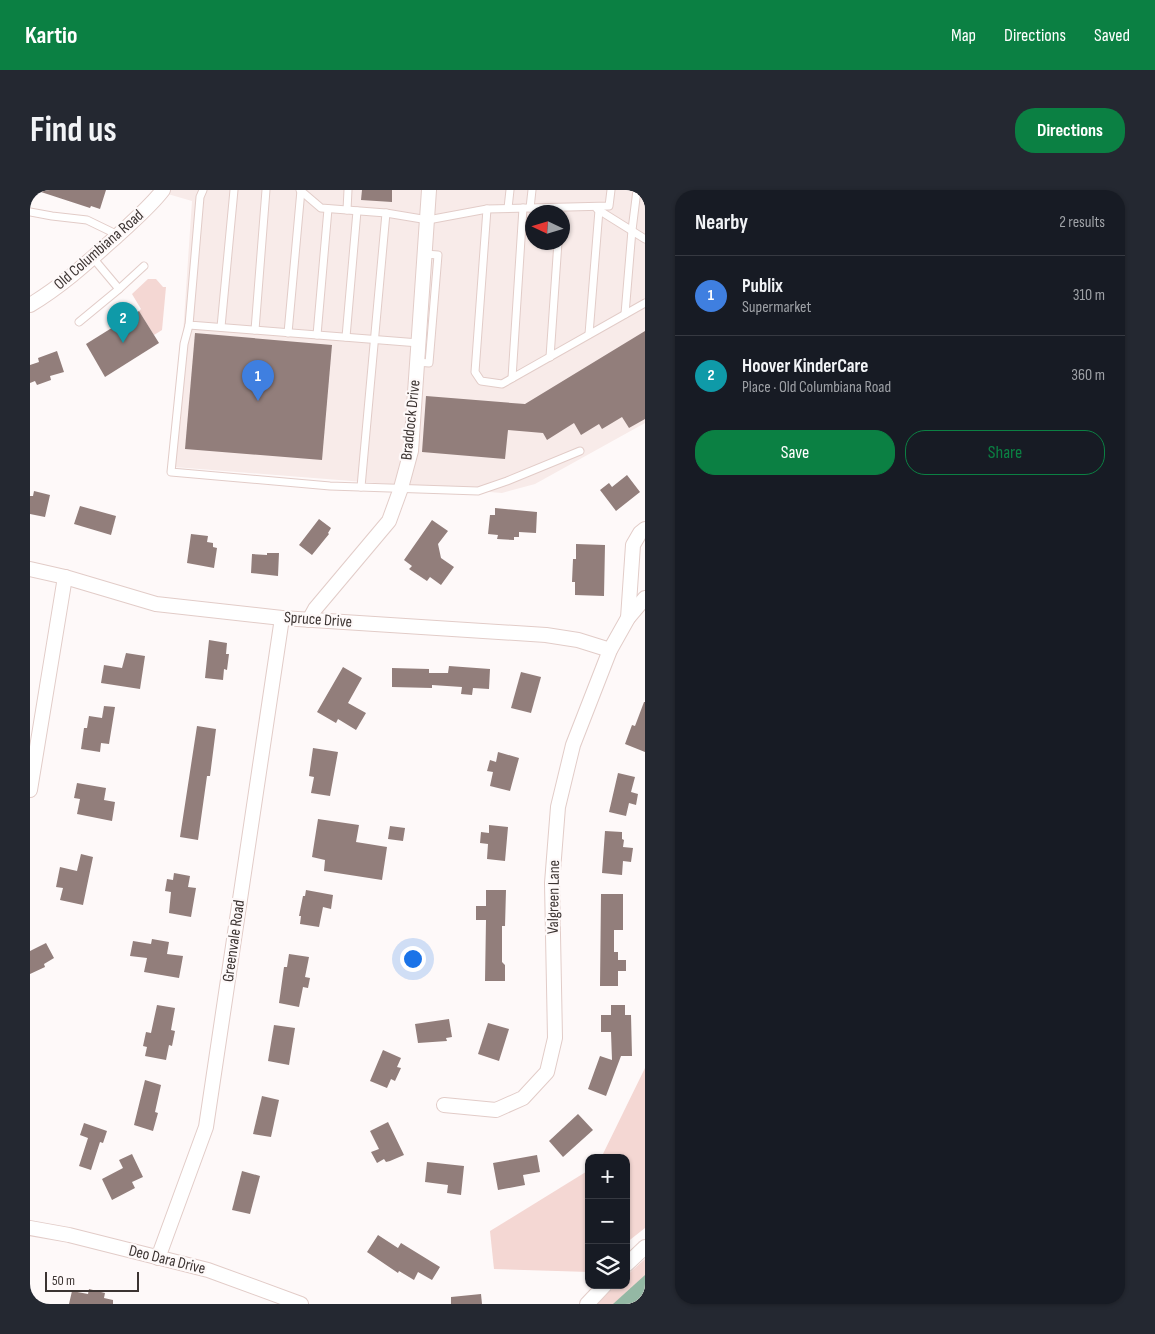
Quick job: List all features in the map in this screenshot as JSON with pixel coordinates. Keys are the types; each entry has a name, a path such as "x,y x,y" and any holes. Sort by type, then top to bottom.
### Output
{"street":[{"name":"Braddock Drive","path":"309,620 315,609 389,521 401,488 410,451 429,190"},
{"name":"Old Columbiana Road","path":"30,305 52,292 93,258 153,203 162,191"},
{"name":"Valgreen Lane","path":"628,618 633,545 640,533 645,529"},
{"name":"Spruce Drive","path":"30,569 65,576 156,604 282,618 546,635 578,640 610,650"},
{"path":"30,790 65,576"},
{"name":"Valgreen Lane","path":"444,1105 496,1110 523,1098 547,1072 555,1038 552,883 558,807 573,745 610,650 628,618 645,598"},
{"name":"Greenvale Road","path":"158,1258 206,1128 282,618"},
{"name":"Deo Dara Drive","path":"30,1228 69,1235 208,1270 301,1304"},
{"path":"630,1261 645,1248"},
{"path":"587,1304 601,1289"}],"lane":[{"path":"203,190 200,197 189,325 184,344 170,472 330,486 478,491 580,452"},
{"path":"221,327 234,190"},
{"path":"255,330 266,190"},
{"path":"288,333 301,190"},
{"path":"301,190 321,208 386,213 428,220 487,209 525,208"},
{"path":"347,210 348,190"},
{"path":"508,208 510,190"},
{"path":"527,205 532,190"},
{"path":"570,209 609,206 611,190"},
{"path":"625,314 632,230 638,190"},
{"path":"596,208 645,239"},
{"path":"589,334 596,208"},
{"path":"318,335 328,209"},
{"path":"487,209 475,372 481,381 502,384 645,303"},
{"path":"346,337 357,211"},
{"path":"30,212 87,220 118,235"},
{"path":"361,487 376,340 386,213"},
{"path":"512,378 525,220"},
{"path":"550,357 557,250"},
{"path":"417,362 429,363 438,255 425,254"},
{"path":"93,258 119,289"},
{"path":"79,322 144,266"},
{"path":"189,325 419,343"}],"shaded area":[{"path":"154,190 645,190 645,423 535,484 502,493 174,467 192,201"},
{"path":"148,279 156,279 163,287 166,287 162,330 154,335 139,311 141,309 132,294"},
{"path":"645,1068 645,1228 630,1240 630,1154 603,1154"},
{"path":"585,1172 585,1272 494,1269 490,1231"},
{"path":"645,1259 645,1304 597,1304 612,1289 630,1289 630,1272"},
{"path":"645,1275 645,1304 613,1304 630,1289"}],"building":[{"path":"41,190 106,190 100,209 91,206 90,208 41,192"},
{"path":"362,190 392,190 392,202 361,200"},
{"path":"139,311 159,343 105,377 86,344"},
{"path":"645,331 645,419 629,428 622,417 602,429 599,424 581,435 574,423 547,440 543,433 508,430 505,459 422,452 426,396 525,404"},
{"path":"195,333 332,345 322,460 185,449"},
{"path":"57,351 64,372 50,376 51,380 37,385 35,381 30,383 30,365 39,362 38,358"},
{"path":"627,475 640,492 616,511 600,490 609,483 612,487"},
{"path":"34,491 50,495 45,517 30,514 30,496 33,496"},
{"path":"80,506 116,516 111,535 74,524"},
{"path":"495,508 537,512 536,533 519,532 519,537 514,537 514,540 497,539 498,535 488,534 490,515 495,515"},
{"path":"319,519 331,528 329,534 312,555 299,545"},
{"path":"432,520 448,531 438,544 441,558 454,567 441,585 430,577 427,581 409,569 412,566 404,560"},
{"path":"191,534 208,536 207,542 213,543 213,547 217,548 214,568 187,563"},
{"path":"576,544 605,545 604,596 575,595 575,582 572,582 573,559 576,559"},
{"path":"267,553 279,553 278,576 251,573 252,554 267,555"},
{"path":"209,640 227,643 226,654 229,654 227,670 224,669 223,680 205,678"},
{"path":"126,653 145,656 140,689 101,683 104,665 122,668"},
{"path":"449,666 490,669 489,689 473,688 472,695 461,694 462,687 432,685 432,688 392,687 392,668 429,669 429,673 448,673"},
{"path":"343,667 362,678 348,703 366,713 356,730 338,719 336,723 317,712"},
{"path":"521,672 541,677 531,713 511,708"},
{"path":"644,702 645,752 625,744 632,725 635,726"},
{"path":"104,706 115,707 109,744 101,743 100,752 81,749 84,728 87,728 89,716 102,718"},
{"path":"197,726 216,729 210,776 207,776 198,840 180,837"},
{"path":"313,748 338,752 330,796 311,793 314,777 309,776"},
{"path":"498,752 519,758 510,791 490,786 493,772 487,771 490,760 496,762"},
{"path":"618,773 635,777 631,792 638,794 636,805 629,803 626,816 609,812"},
{"path":"77,783 106,788 104,800 115,802 112,821 77,814 80,799 74,798"},
{"path":"318,819 359,825 356,842 387,847 382,880 324,871 325,860 312,857"},
{"path":"489,825 508,827 505,861 487,859 488,844 480,843 481,832 489,833"},
{"path":"390,826 405,828 403,841 388,839"},
{"path":"605,831 622,832 623,847 633,848 631,862 623,861 622,875 602,873"},
{"path":"81,854 93,857 83,905 60,900 63,888 56,887 60,867 77,871"},
{"path":"174,873 190,876 188,887 196,888 191,917 169,913 171,892 165,891 167,879 173,880"},
{"path":"306,890 333,895 331,909 323,907 319,927 300,924 301,916 299,916"},
{"path":"486,890 506,890 505,926 502,926 502,962 505,965 505,981 485,981 486,920 476,920 476,906 486,906"},
{"path":"601,894 623,894 623,930 614,930 614,952 618,952 618,960 626,960 626,971 618,971 618,986 600,986"},
{"path":"152,939 169,942 167,954 183,956 179,978 144,972 147,958 130,956 133,941 151,944"},
{"path":"46,943 54,958 44,964 45,967 30,974 30,951"},
{"path":"289,954 309,957 305,977 310,978 308,988 303,987 299,1007 279,1003 284,967 287,967"},
{"path":"157,1005 175,1008 171,1030 175,1031 172,1046 169,1045 166,1060 145,1056 147,1047 143,1046 146,1032 151,1033"},
{"path":"611,1005 625,1005 625,1015 631,1015 632,1056 621,1056 606,1096 588,1089 600,1056 612,1060 611,1032 601,1032 601,1015 611,1015"},
{"path":"449,1019 452,1037 446,1038 447,1041 418,1043 415,1024"},
{"path":"488,1023 509,1029 499,1061 478,1054"},
{"path":"274,1025 295,1028 289,1065 268,1061"},
{"path":"383,1050 401,1058 397,1067 401,1068 395,1081 391,1079 387,1088 370,1081"},
{"path":"145,1080 161,1085 155,1112 158,1113 153,1131 134,1125"},
{"path":"262,1096 279,1100 271,1137 253,1134"},
{"path":"578,1114 593,1130 563,1157 549,1141"},
{"path":"388,1122 404,1155 386,1162 384,1159 377,1163 371,1152 379,1149 370,1131"},
{"path":"84,1123 107,1131 103,1143 100,1142 91,1170 79,1166 88,1138 80,1135"},
{"path":"132,1154 143,1177 132,1182 135,1188 112,1200 102,1179 123,1168 119,1160"},
{"path":"537,1155 540,1172 523,1175 525,1185 498,1190 493,1163"},
{"path":"427,1162 464,1166 461,1195 447,1193 448,1185 425,1182"},
{"path":"242,1171 260,1176 250,1214 232,1210"},
{"path":"378,1235 398,1248 401,1243 440,1267 432,1280 418,1272 414,1280 399,1271 398,1273 367,1252"},
{"path":"89,1289 105,1293 104,1298 113,1300 113,1304 69,1304 72,1291 88,1294"},
{"path":"481,1294 482,1304 451,1304 451,1297"}],"place":[{"name":"Hoover KinderCare","path":"123,343"},
{"name":"Publix","path":"258,401"}]}
